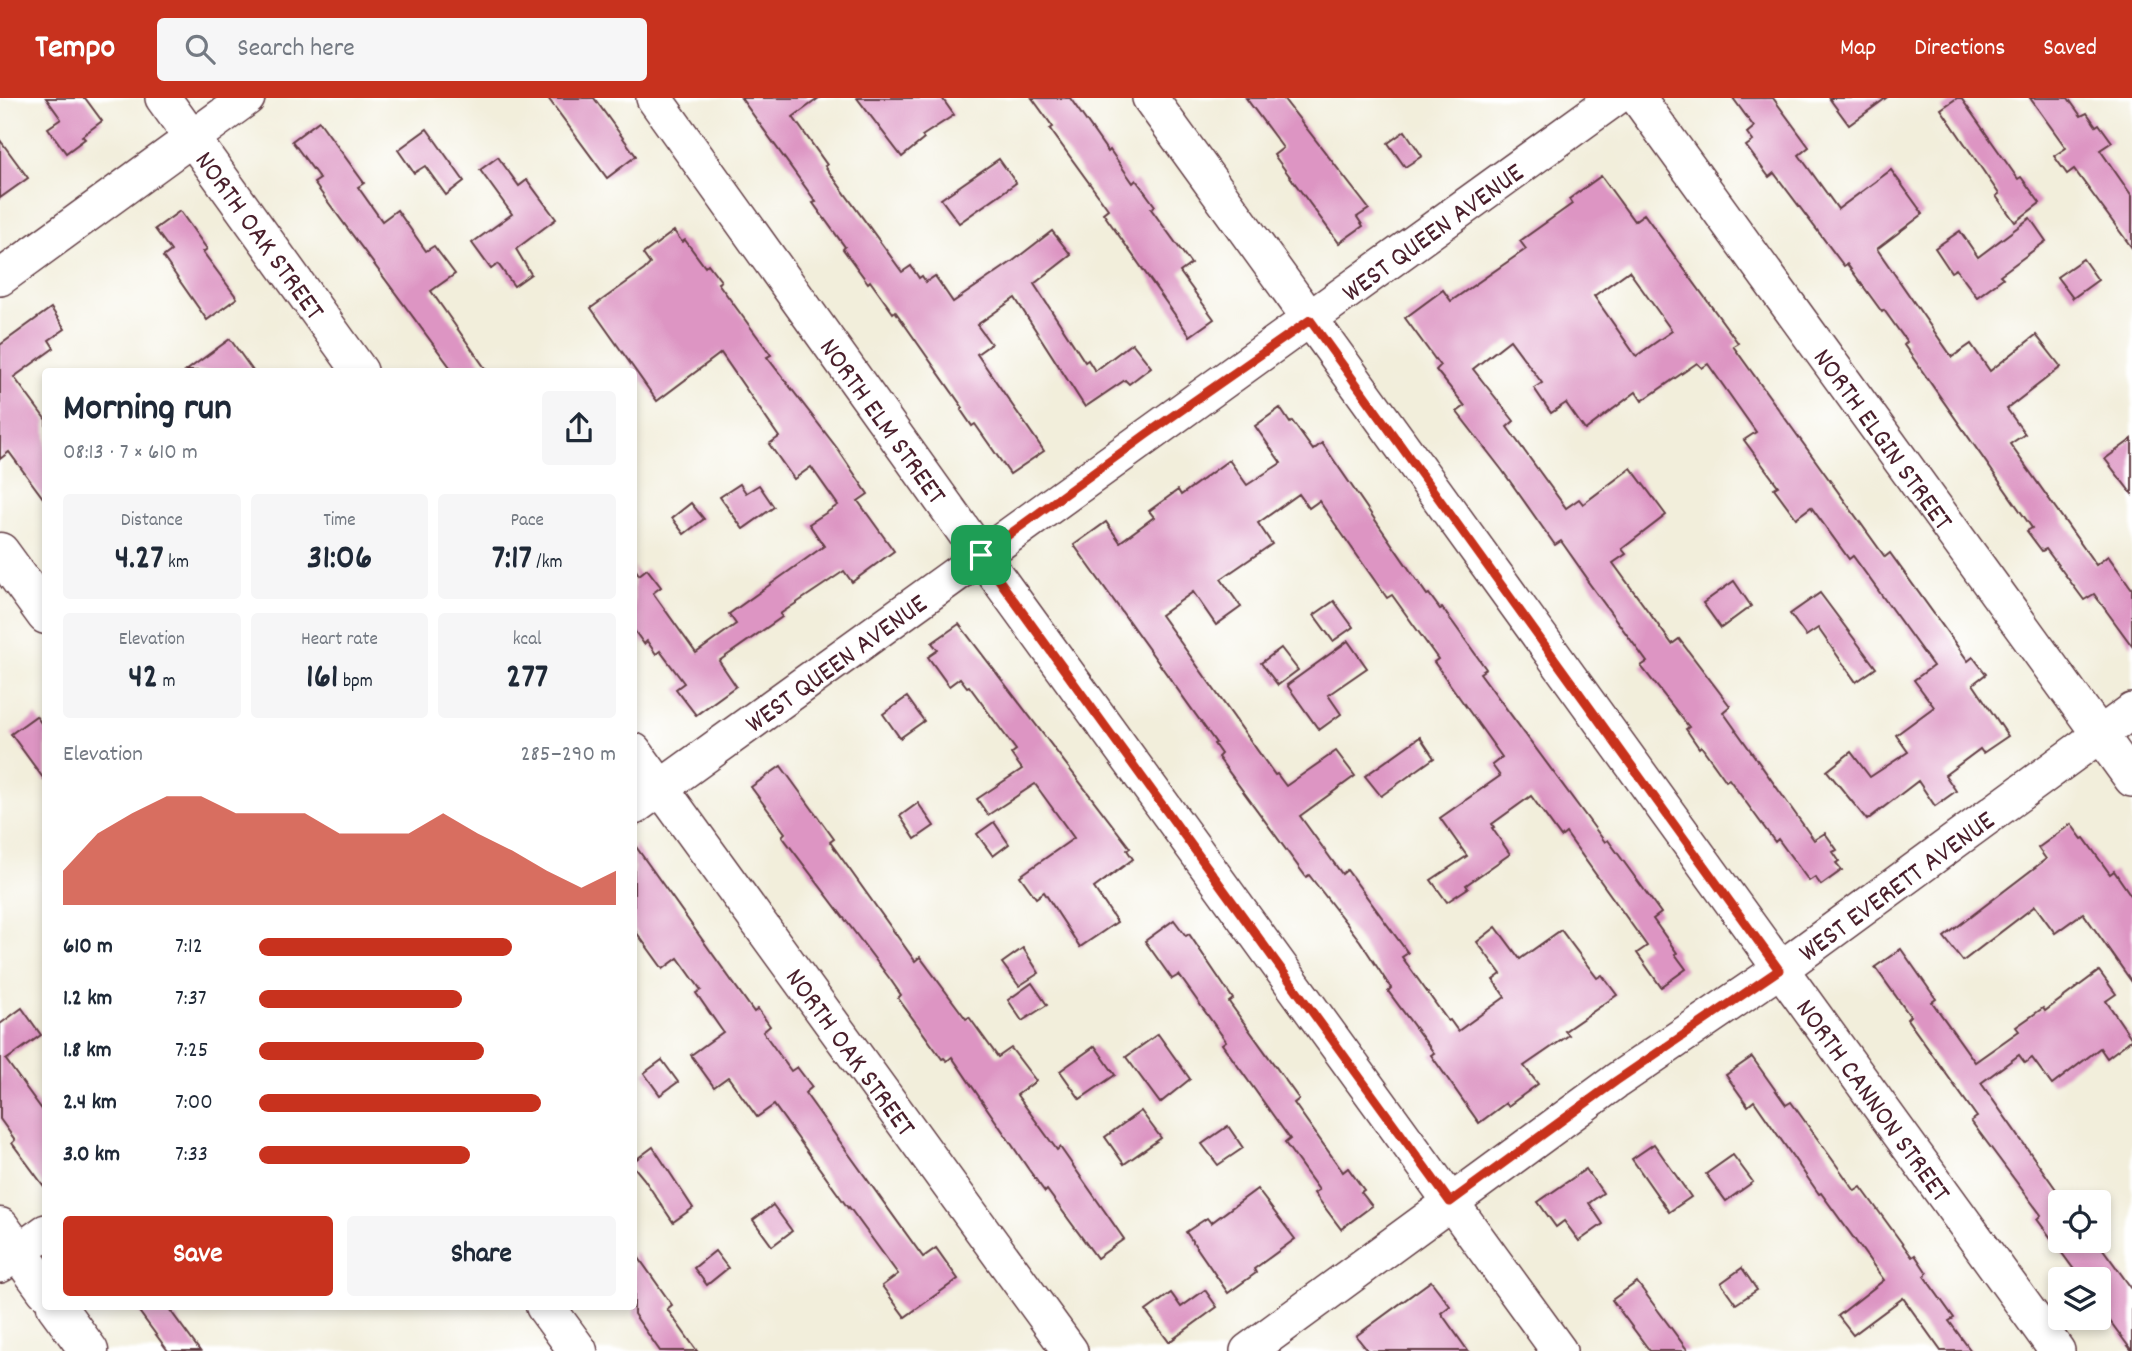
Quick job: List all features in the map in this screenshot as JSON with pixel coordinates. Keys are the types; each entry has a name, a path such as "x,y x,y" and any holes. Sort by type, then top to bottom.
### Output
{"main road":[{"path":"0,552 42,610"},
{"path":"16,1244 42,1284"},
{"path":"60,1310 89,1351"},
{"path":"548,1310 578,1351"}],"street":[{"name":"NORTH OAK STREET","path":"163,98 358,368"},
{"path":"0,278 247,98"},
{"name":"NORTH ELM STREET","path":"654,98 981,555 1559,1351"},
{"name":"NORTH CANNON STREET","path":"1150,98 2057,1351"},
{"name":"WEST QUEEN AVENUE","path":"647,797 1615,98"},
{"name":"NORTH ELGIN STREET","path":"1638,98 2132,779"},
{"name":"WEST EVERETT AVENUE","path":"1248,1351 1616,1081 1779,970 2132,711"},
{"name":"NORTH OAK STREET","path":"637,762 647,797 1070,1351"}],"building":[{"path":"46,98 85,98 102,121 82,136 85,139 66,153 48,128 61,119"},
{"path":"548,98 594,98 636,156 607,178"},
{"path":"741,98 819,98 793,117 827,165 825,166 902,272 911,266 919,278 922,276 926,282 935,276 953,302 1052,231 1071,255 1034,284 1085,362 1088,360 1095,371 1132,343 1151,367 1129,384 1125,380 1085,407 1015,298 977,325 991,344 977,354 1044,451 1010,474 975,424 972,426 961,410 963,408 895,311 893,313 843,249 845,247 813,203 816,202"},
{"path":"857,98 942,98 954,115 922,136 924,139 902,157"},
{"path":"1032,98 1070,98 1108,152 1110,150 1133,183 1136,180 1155,206 1151,209 1191,264 1180,272 1214,319 1190,336 1103,213 1108,209 1050,129 1053,127"},
{"path":"1246,98 1283,98 1369,209 1357,217 1363,226 1339,243 1274,155 1283,148"},
{"path":"1733,98 1773,98 1809,147 1799,155 1838,209 1891,170 1923,214 1877,249 1952,357 1971,344 1990,371 2036,335 2061,367 2007,409 2025,434 2010,444 2096,565 2108,556 2132,589 2132,646 2094,594 2084,600 2046,549 2042,551 2027,531 2032,528 1904,345 1907,342 1884,310 1882,312 1847,264 1844,266 1774,173 1769,177 1746,146 1753,141 1747,133 1754,127"},
{"path":"1829,98 1886,98 1849,125"},
{"path":"1961,98 2018,179 2021,177 2040,203 2015,222 1941,109"},
{"path":"2030,98 2068,98 2081,116 2087,113 2096,126 2099,124 2112,142 2100,150 2132,196 2132,248 2074,169 2067,174 2054,156 2066,148"},
{"path":"319,121 364,183 358,187 382,221 397,210 426,251 434,246 455,274 431,291 485,368 451,368 314,183 320,179 292,141"},
{"path":"427,129 464,181 446,195 425,166 414,173 398,150"},
{"path":"1405,131 1422,156 1405,167 1388,143"},
{"path":"0,140 28,178 0,198"},
{"path":"498,157 519,186 527,180 556,219 516,249 531,274 514,286 498,264 491,269 472,243 512,214 480,170"},
{"path":"999,159 1016,183 959,223 941,199"},
{"path":"1601,176 1634,221 1644,214 1738,343 1733,346 1885,557 1890,553 1968,661 1973,657 1986,674 1973,684 2008,736 1983,753 1980,749 1945,775 1956,791 1935,806 1918,781 1867,820 1827,771 1851,752 1870,777 1908,752 1896,735 1934,707 1914,680 1933,666 1853,556 1849,559 1811,507 1796,518 1774,488 1778,486 1744,440 1756,432 1708,364 1702,368 1697,363 1642,401 1636,392 1585,430 1566,403 1551,413 1534,388 1542,383 1510,340 1473,369 1514,421 1507,427 1566,508 1579,499 1583,504 1631,468 1666,515 1622,549 1626,554 1613,563 1672,644 1679,639 1730,706 1723,712 1814,840 1825,833 1837,850 1833,852 1839,861 1836,863 1842,870 1821,885 1815,877 1809,881 1778,839 1775,842 1729,779 1726,781 1701,746 1699,748 1686,729 1689,727 1641,666 1647,662 1561,541 1555,545 1457,412 1465,406 1436,370 1440,366 1405,318 1443,290 1451,301 1526,249 1520,241 1572,204 1569,199","holes":["1629,271 1672,331 1636,356 1594,296"]},
{"path":"180,211 207,249 203,252 237,298 207,320 163,257 171,251 155,229"},
{"path":"2030,218 2046,241 2000,275 2003,278 1977,297 1956,269 1951,272 1935,248 1960,231 1978,257"},
{"path":"674,231 682,242 685,240 705,267 708,264 721,281 718,283 771,355 767,357 837,448 868,494 858,501 894,551 852,582 844,571 780,614 782,617 719,661 736,686 696,715 676,689 684,683 660,651 656,654 647,641 644,644 637,634 637,572 639,575 647,569 661,587 653,593 696,653 736,624 729,614 824,546 809,524 838,505 811,467 794,479 769,444 779,437 721,353 657,401 637,373 637,368 634,368 591,308 650,264 643,254"},
{"path":"2083,259 2098,280 2073,298 2057,277"},
{"path":"51,308 65,329 49,340 54,348 14,377 42,415 42,497 9,452 0,459 0,345"},
{"path":"230,339 251,368 190,368"},
{"path":"1280,408 1313,450 1322,443 1427,595 1429,594 1454,624 1486,669 1480,673 1661,913 1653,919 1686,969 1661,987 1637,953 1647,946 1566,833 1561,837 1531,796 1492,824 1510,854 1447,902 1431,880 1467,856 1440,818 1500,776 1492,765 1502,757 1434,662 1438,659 1392,595 1387,598 1319,501 1309,508 1299,494 1258,523 1272,544 1221,579 1241,607 1216,625 1193,592 1161,615 1275,775 1277,774 1286,786 1336,751 1355,776 1300,816 1342,874 1347,870 1408,953 1402,957 1448,1021 1450,1020 1458,1031 1505,997 1493,980 1501,974 1477,942 1496,927 1520,959 1561,930 1597,978 1602,975 1617,995 1565,1031 1569,1035 1524,1066 1538,1084 1479,1123 1431,1055 1434,1053 1388,991 1391,988 1360,941 1309,875 1306,877 1218,757 1221,754 1214,744 1216,743 1074,545 1106,522 1120,542 1154,517 1149,511 1178,490 1181,495 1229,460 1247,485 1281,463 1255,426"},
{"path":"2132,439 2132,494 2105,459"},
{"path":"740,484 746,493 759,485 774,507 743,529 720,497"},
{"path":"691,503 704,519 684,534 672,518"},
{"path":"1734,581 1751,606 1721,628 1703,603"},
{"path":"1820,593 1876,668 1856,682 1818,628 1806,636 1790,614"},
{"path":"1334,601 1353,627 1333,641 1314,615"},
{"path":"959,624 1130,848 1127,850 1133,859 1094,888 1117,922 1080,947 1044,892 1036,898 1020,876 1074,838 1035,784 988,815 977,799 1022,769 1011,754 1016,750 969,686 960,678 949,686 928,657 938,650 932,643"},
{"path":"1348,641 1367,668 1328,695 1341,714 1319,730 1287,685"},
{"path":"1281,648 1298,670 1278,685 1261,663"},
{"path":"907,697 924,721 900,738 883,714"},
{"path":"36,716 42,724 42,777 11,734"},
{"path":"1420,737 1434,758 1381,796 1365,776"},
{"path":"781,766 834,839 830,842 915,961 920,957 998,1057 1011,1048 1036,1081 1017,1095 1057,1150 1060,1147 1124,1239 1097,1258 1029,1170 952,1057 947,1061 942,1059 898,998 901,995 890,979 782,836 785,833 751,787"},
{"path":"918,803 934,826 915,839 900,816"},
{"path":"994,822 1009,844 993,856 977,834"},
{"path":"2071,824 2110,874 2114,871 2132,897 2132,982 2083,913 2055,933 2035,906 1963,961 1944,937 2046,859 2038,848"},
{"path":"637,848 754,1012 758,1009 770,1026 763,1032 791,1071 797,1067 812,1087 805,1093 923,1257 936,1248 958,1279 905,1317 882,1286 898,1274 774,1105 757,1117 728,1077 714,1087 691,1055 723,1032 696,993 701,990 678,958 663,969 637,933"},
{"path":"1174,920 1186,936 1189,934 1233,999 1229,1002 1299,1099 1294,1103 1343,1172 1348,1168 1364,1190 1361,1192 1372,1206 1341,1229 1314,1193 1319,1190 1285,1143 1290,1139 1222,1044 1226,1041 1179,975 1172,979 1145,941"},
{"path":"1023,948 1039,973 1019,986 1002,963"},
{"path":"1901,949 1936,999 1932,1002 1975,1062 2019,1031 2016,1027 2043,1008 2045,1011 2099,971 2116,994 2106,1001 2132,1039 2107,1058 2100,1048 2052,1085 2032,1058 2025,1063 2019,1055 1981,1083 2057,1190 2048,1190 2048,1234 2037,1219 2041,1215 1971,1121 1977,1117 1907,1019 1910,1016 1875,967"},
{"path":"1032,983 1047,1005 1022,1021 1008,1000"},
{"path":"22,1008 41,1035 6,1060 42,1110 42,1184 12,1143 15,1140 0,1119 0,1024"},
{"path":"1158,1034 1190,1079 1160,1103 1126,1057"},
{"path":"1095,1046 1115,1075 1080,1099 1060,1071"},
{"path":"1752,1057 1786,1105 1791,1102 1855,1191 1861,1187 1912,1257 1915,1255 1927,1273 1924,1276 1954,1318 1949,1321 1971,1351 1941,1351 1903,1298 1853,1335 1838,1316 1884,1280 1754,1101 1748,1106 1726,1075"},
{"path":"662,1060 678,1082 660,1095 644,1073"},
{"path":"1141,1111 1161,1138 1124,1164 1105,1137"},
{"path":"1228,1126 1243,1148 1218,1165 1202,1144"},
{"path":"1654,1144 1691,1197 1669,1212 1632,1159"},
{"path":"653,1147 693,1208 673,1222 637,1171 637,1159"},
{"path":"1733,1155 1753,1182 1726,1201 1706,1174"},
{"path":"1586,1169 1603,1193 1589,1203 1603,1224 1579,1241 1564,1221 1556,1227 1538,1202"},
{"path":"1257,1189 1295,1239 1254,1269 1256,1273 1228,1293 1186,1232 1207,1218 1211,1223"},
{"path":"773,1205 792,1231 772,1246 753,1220"},
{"path":"715,1251 728,1268 707,1285 694,1268"},
{"path":"2062,1253 2106,1253 2132,1289 2132,1351 2111,1323 2111,1267 2072,1267"},
{"path":"637,1255 672,1305 667,1309 697,1351 660,1351 634,1314 634,1310 637,1310"},
{"path":"1742,1268 1757,1290 1736,1304 1721,1283"},
{"path":"1431,1281 1450,1306 1441,1313 1468,1351 1368,1351 1356,1336"},
{"path":"1637,1282 1688,1351 1650,1351 1612,1300"},
{"path":"1205,1290 1217,1307 1169,1342 1146,1311 1171,1293 1181,1307"},
{"path":"138,1310 170,1310 200,1351 168,1351"}],"route":[{"path":"1310,320 1779,970 1616,1081 1450,1202 981,555 1310,320"}]}
